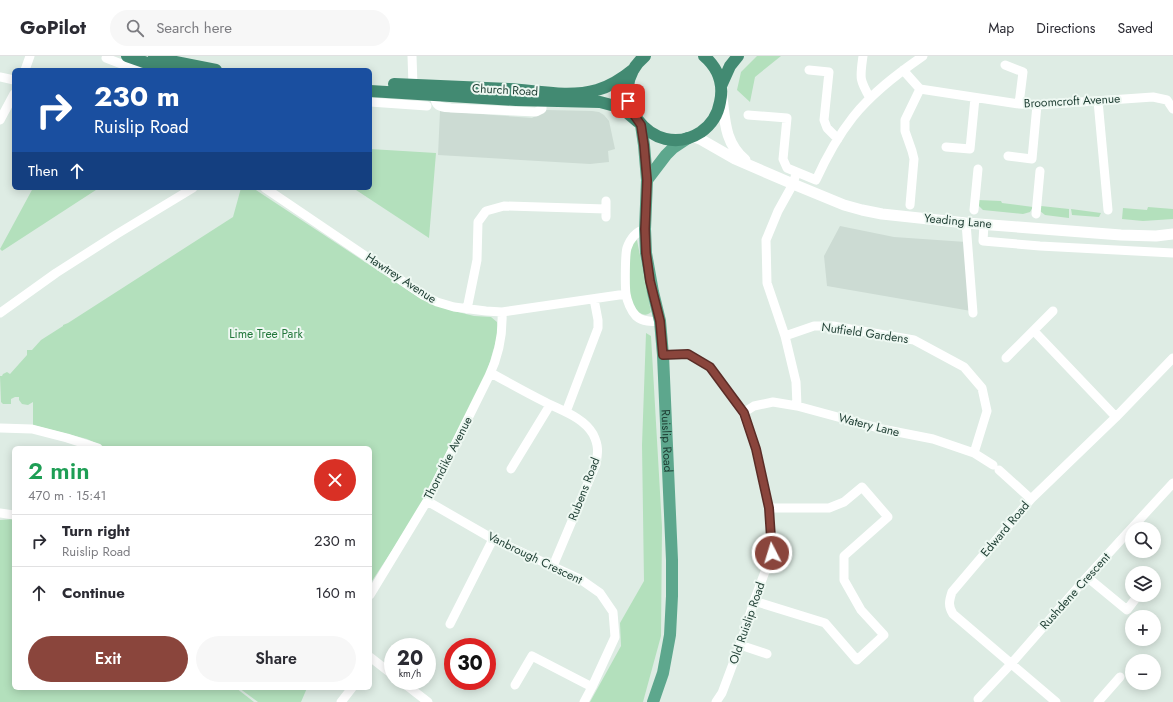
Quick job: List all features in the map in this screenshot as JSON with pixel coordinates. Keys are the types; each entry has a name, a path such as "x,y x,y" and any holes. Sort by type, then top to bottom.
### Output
{"highway":[{"path":"127,56 166,68"},
{"path":"154,56 206,68"},
{"path":"639,124 628,101 628,89 634,69 640,60 646,56"},
{"path":"704,56 710,61 716,70 722,91"},
{"path":"690,137 705,129 714,119 719,108 722,91 730,66 738,56"},
{"name":"Church Road","path":"372,83 582,93 598,90 610,85 634,69"},
{"name":"Church Road","path":"372,91 542,101 600,102 615,106 625,111 654,135 666,139 678,140 690,137"}],"main road":[{"name":"Ruislip Road","path":"639,124 644,145 647,180 645,229 646,253 648,271 660,321 663,355 672,544 670,635 663,673 653,702"},
{"path":"647,180 673,148 690,137"}],"street":[{"path":"26,68 30,56"},
{"path":"412,56 413,85"},
{"path":"863,56 860,76 862,84 870,98"},
{"path":"748,114 787,118 783,159 787,168 816,180 824,162 853,117 870,98 922,56"},
{"path":"106,58 131,68"},
{"path":"1005,65 1023,72 1019,104"},
{"path":"808,70 830,72 824,120 827,128 838,139"},
{"path":"903,70 920,89 905,120 905,131 914,159 910,205"},
{"path":"0,77 12,80"},
{"name":"Broomcroft Avenue","path":"920,89 975,98 1037,105 1153,97 1167,100 1173,109"},
{"name":"Yeading Lane","path":"722,91 725,124 729,140 739,154 752,166"},
{"path":"0,120 12,98"},
{"path":"946,147 970,149 975,98"},
{"path":"1098,101 1108,210"},
{"path":"372,102 427,106"},
{"path":"1008,156 1032,158 1037,105"},
{"name":"Yeading Lane","path":"690,137 700,139 735,158 793,184 844,205 862,210 882,214 966,223 1121,235 1156,236 1173,234"},
{"path":"974,210 978,169"},
{"path":"1036,214 1040,171"},
{"path":"796,406 796,382 785,336 767,282 766,240 778,211 793,184 797,172"},
{"path":"0,314 56,273 190,190"},
{"name":"Hawtrey Avenue","path":"268,190 423,295 437,302 467,309 502,312 626,294"},
{"path":"467,309 477,260 478,222 486,211 504,206 606,209"},
{"path":"966,223 973,312"},
{"path":"984,224 983,241 1173,254"},
{"path":"645,229 637,233 632,238 626,250 626,294 630,306 636,316 649,322 660,321"},
{"path":"566,412 598,328 594,299"},
{"path":"1006,358 1053,311"},
{"name":"Thorndike Avenue","path":"372,592 427,501 491,373 501,343 503,329 502,312"},
{"name":"Nutfield Gardens","path":"785,336 814,326 833,326 914,340 964,367 982,388 987,411 974,453"},
{"path":"1034,331 1116,417"},
{"name":"Old Ruislip Road","path":"663,355 688,354 710,367 744,413 756,449 769,508 772,553 722,693 716,702"},
{"name":"Edward Road","path":"1056,702 954,614 949,607 949,599 952,592 1031,499 1116,417 1173,358"},
{"name":"Rubens Road","path":"491,373 580,420 592,433 598,447 596,464 553,566"},
{"name":"Watery Lane","path":"744,413 754,406 773,402 796,406 882,429 934,439 974,453 996,467 1031,499"},
{"path":"511,469 550,405"},
{"path":"0,428 32,429 92,446"},
{"name":"Rushdene Crescent","path":"978,699 1011,664 1087,577 1173,484"},
{"path":"754,601 825,623 857,660 884,635 861,610 844,580 844,556 888,517 862,487 844,502 829,508 769,508"},
{"name":"Vanbrough Crescent","path":"427,501 493,539 580,579 600,593 614,612 615,637 584,702"},
{"path":"0,513 12,515"},
{"path":"450,624 493,539"},
{"path":"1087,577 1127,610 1133,602"},
{"path":"740,645 767,654"},
{"path":"515,685 532,656 592,687"},
{"path":"372,661 384,669"},
{"path":"1098,702 1120,677"},
{"path":"341,702 350,690"},
{"path":"411,690 426,702"}],"shaded area":[{"path":"546,110 592,111 599,112 604,115 609,121 615,149 608,151 609,162 590,164 438,155 440,111 532,118"},
{"path":"840,226 894,237 966,242 971,311 827,286 824,256"}],"green space":[{"path":"757,56 781,56 755,77 750,102 737,90 741,72"},
{"path":"372,149 436,153 429,238 356,190 372,190"},
{"path":"32,190 96,190 2,251 0,249"},
{"name":"Lime Tree Park","path":"240,190 256,190 421,299 450,310 474,316 491,317 497,322 499,330 487,372 420,508 372,581 372,446 103,446 87,439 33,425 33,402 28,405 22,404 19,397 15,397 11,399 11,404 3,404 1,402 0,376 7,372 10,374 27,355 27,350 32,350 41,340 63,325 233,217"},
{"path":"978,200 1001,201 1002,203 1033,207 1030,212 1023,214 983,210 978,205"},
{"path":"1041,206 1069,209 1069,218 1045,215 1040,211"},
{"path":"1148,207 1173,209 1173,219 1143,221 1122,219 1123,208 1147,210"},
{"path":"1071,209 1101,213 1099,217 1072,215"},
{"path":"637,240 651,312 644,315 635,308 629,293 629,251 631,245"},
{"path":"646,333 651,336 662,527 661,636 643,702 590,702 621,646 620,623 644,581 642,445"},
{"path":"12,519 12,690 239,690 254,702 0,702 0,520"},
{"path":"242,690 306,690 301,702 258,702"}],"route":[{"path":"628,101 632,112 641,125 644,145 647,180 645,229 646,253 654,301 660,321 663,355 688,354 710,367 744,413 756,449 769,508 772,553"}]}
